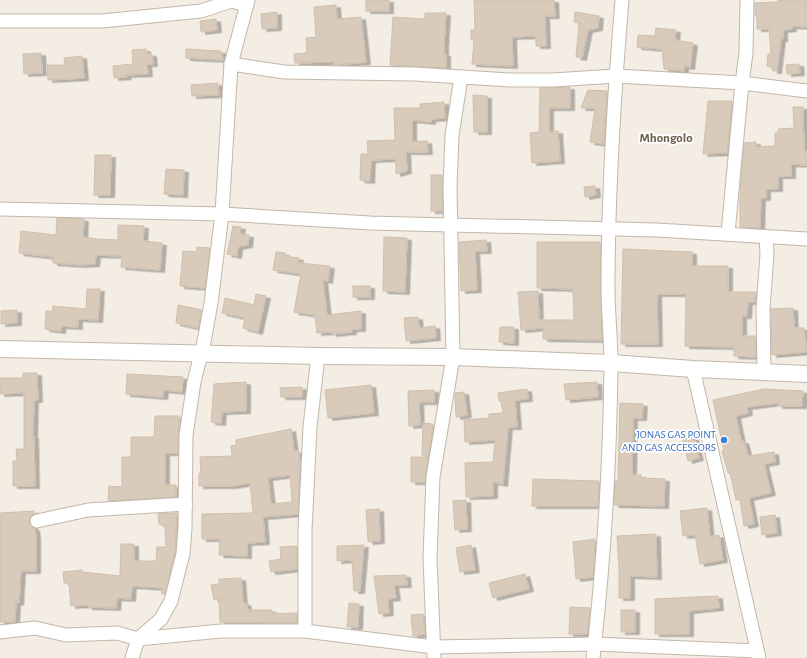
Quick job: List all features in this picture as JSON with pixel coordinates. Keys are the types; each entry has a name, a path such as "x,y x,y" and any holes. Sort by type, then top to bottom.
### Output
{"street":[{"path":"593,658 603,554 611,363 608,289 609,229 616,76 622,0"},
{"path":"728,233 746,53 747,0"},
{"path":"0,20 102,21 201,11 231,1 248,2 231,64 222,214 211,303 202,354 194,382 186,435 186,504 183,554 171,601 161,619 138,639 132,658"},
{"path":"231,64 284,72 553,80 616,76 742,83 807,91"},
{"path":"434,653 430,558 433,477 453,357 452,224 450,186 452,136 461,77"},
{"path":"0,209 222,214 370,223 452,224 728,233 807,239"},
{"path":"764,373 762,309 767,254 766,237"},
{"path":"0,349 202,354 453,357 611,363 693,370 807,374"},
{"path":"305,630 305,537 310,427 318,356"},
{"path":"0,632 35,628 66,635 117,633 138,639 221,631 305,630 434,653 594,644 758,654 693,370"},
{"path":"37,521 88,510 186,504"}],"building":[{"path":"366,0 389,0 389,11 366,11"},
{"path":"474,0 554,0 555,16 545,16 546,46 536,46 536,36 512,37 513,66 472,64 474,40 471,40 471,30 475,30"},
{"path":"778,0 807,0 807,27 792,26 792,29 783,30 783,39 781,39 777,71 773,71 773,67 767,66 768,54 771,54 769,29 757,29 755,3 778,2"},
{"path":"336,5 337,19 361,17 366,62 337,65 334,65 334,62 295,63 294,54 307,53 306,38 316,37 314,7"},
{"path":"277,12 277,28 262,29 261,14"},
{"path":"575,12 599,16 598,28 588,30 582,58 576,57 579,23 574,22"},
{"path":"425,13 446,13 444,54 446,54 446,68 390,65 393,17 425,19"},
{"path":"216,19 217,30 201,32 200,21"},
{"path":"656,28 676,30 675,40 693,43 690,67 684,66 684,71 664,69 662,49 637,47 638,35 655,36"},
{"path":"146,49 146,54 152,54 153,64 147,64 148,74 126,75 127,77 114,78 113,66 133,64 132,50"},
{"path":"186,49 221,51 223,60 186,58"},
{"path":"41,53 42,73 24,74 23,54"},
{"path":"82,56 84,78 48,80 47,65 65,65 64,58"},
{"path":"799,64 800,73 787,74 786,65"},
{"path":"218,83 219,95 192,96 191,85"},
{"path":"570,87 570,108 549,108 549,132 558,131 560,161 532,163 530,133 539,132 540,88"},
{"path":"588,90 607,91 604,144 590,142 595,108 581,108"},
{"path":"473,95 487,96 487,132 474,132"},
{"path":"708,101 732,101 727,153 703,154"},
{"path":"444,102 445,118 431,119 431,122 412,120 412,142 427,141 428,152 406,152 407,171 396,174 396,159 371,160 370,181 360,180 361,154 368,154 367,141 395,140 394,108 420,108 420,104"},
{"path":"793,107 803,107 804,151 807,151 807,165 791,164 791,176 778,176 778,189 766,189 766,198 761,198 760,228 740,227 740,194 744,143 756,142 756,147 775,146 775,133 778,133 778,129 794,128"},
{"path":"95,155 111,155 110,195 94,195"},
{"path":"166,169 184,170 183,195 164,194"},
{"path":"431,175 442,175 442,211 431,211"},
{"path":"595,186 596,195 585,197 584,187"},
{"path":"57,218 84,219 83,237 96,239 118,240 118,225 144,226 143,241 162,243 160,270 121,267 122,256 96,255 95,264 81,265 53,263 53,257 19,253 21,231 56,235"},
{"path":"233,226 241,227 240,234 249,235 248,245 238,247 237,256 227,254"},
{"path":"384,237 407,238 405,292 383,291"},
{"path":"486,240 487,251 475,251 477,290 461,291 459,242"},
{"path":"537,242 600,242 602,340 543,339 543,328 521,330 518,292 538,291 539,320 574,320 573,289 537,288"},
{"path":"197,247 210,248 205,288 180,286 183,251 196,252"},
{"path":"623,249 692,252 692,266 728,266 728,292 756,292 755,302 748,302 747,316 742,316 742,336 755,336 756,357 734,356 734,347 685,346 686,294 657,294 658,344 621,344"},
{"path":"276,252 285,253 284,256 299,258 298,263 330,266 328,281 323,280 327,315 361,311 361,329 352,329 352,332 332,334 332,332 317,333 315,315 294,312 301,274 273,270"},
{"path":"353,286 370,286 370,297 353,297"},
{"path":"87,289 100,289 98,320 78,319 78,327 61,326 61,331 45,329 46,311 52,312 53,306 86,309"},
{"path":"256,294 266,296 258,332 243,328 245,318 222,313 225,298 254,305"},
{"path":"178,305 202,310 198,328 176,323"},
{"path":"793,308 794,328 804,328 807,352 772,355 771,309"},
{"path":"17,310 17,323 1,324 1,311"},
{"path":"418,317 419,328 435,326 436,338 406,341 404,318"},
{"path":"500,327 514,327 514,343 499,342"},
{"path":"23,373 37,373 38,400 34,400 33,436 35,486 13,486 13,461 17,461 16,449 24,449 24,393 0,394 0,378 23,378"},
{"path":"127,374 183,377 182,392 164,390 163,397 126,394"},
{"path":"246,382 246,411 222,412 221,423 211,422 214,384"},
{"path":"597,382 598,397 566,400 564,384"},
{"path":"371,385 374,413 328,418 325,390"},
{"path":"302,387 302,397 281,397 280,388"},
{"path":"527,389 528,399 515,400 517,427 508,427 503,484 493,482 493,496 466,497 465,463 493,462 495,440 465,442 464,420 489,418 489,414 503,413 498,393"},
{"path":"764,389 803,391 802,406 778,406 778,403 747,407 748,413 736,416 741,441 744,441 748,456 774,452 775,462 764,464 771,493 749,498 754,524 744,526 740,500 736,500 730,473 728,473 722,451 724,451 713,400"},
{"path":"434,390 434,402 419,402 420,425 409,426 408,391"},
{"path":"464,392 467,415 456,417 455,393"},
{"path":"620,403 643,404 642,418 633,418 632,475 641,475 641,478 665,479 664,506 614,505 615,481 618,481"},
{"path":"155,416 179,416 178,453 165,453 165,485 176,485 176,497 108,501 109,486 122,487 122,457 131,457 131,437 154,437"},
{"path":"423,423 433,424 428,457 422,455"},
{"path":"291,429 294,451 299,451 298,514 263,517 265,542 247,543 247,556 219,555 220,539 202,539 202,514 253,513 250,483 232,486 199,486 199,473 201,473 200,457 232,456 231,446 236,445 236,440","holes":["290,475 292,502 271,504 268,478"]},
{"path":"693,434 699,458 688,461 682,437"},
{"path":"411,457 428,457 425,482 411,482"},
{"path":"533,479 599,481 598,506 532,506"},
{"path":"466,500 467,529 455,530 453,501"},
{"path":"707,508 710,537 719,535 723,560 700,564 695,535 683,536 680,511"},
{"path":"379,509 380,541 369,542 366,510"},
{"path":"34,511 29,522 35,529 36,536 36,571 21,571 19,603 16,602 15,622 0,622 0,513"},
{"path":"177,513 175,553 165,594 162,594 162,588 132,586 131,599 117,598 116,608 88,607 88,605 71,606 69,583 64,583 63,572 82,570 82,572 120,576 121,544 134,544 134,561 156,561 157,547 166,547 165,526 159,524 158,514"},
{"path":"775,515 777,533 762,535 760,517"},
{"path":"656,534 657,577 630,576 630,598 619,598 617,536"},
{"path":"595,539 593,577 576,579 573,542"},
{"path":"364,545 360,591 354,591 352,560 337,561 337,546"},
{"path":"471,545 475,570 460,572 456,548"},
{"path":"297,546 297,569 271,572 269,561 281,559 280,547"},
{"path":"525,574 529,589 493,598 489,583"},
{"path":"406,575 407,585 394,585 396,598 388,599 389,613 379,614 374,576"},
{"path":"241,578 243,603 246,603 248,610 272,610 272,614 297,613 297,623 220,622 219,599 214,600 211,585 219,584 219,579"},
{"path":"718,596 719,608 689,611 689,634 655,634 655,599"},
{"path":"349,603 359,604 358,627 347,627"},
{"path":"570,607 590,608 587,634 569,634"},
{"path":"621,610 635,610 635,632 621,632"},
{"path":"423,614 425,634 413,636 411,615"}],"place":[{"name":"JONAS GAS POINT AND GAS ACCESSORS","path":"724,440"}],"district":[{"name":"Mhongolo","path":"666,137"}]}
